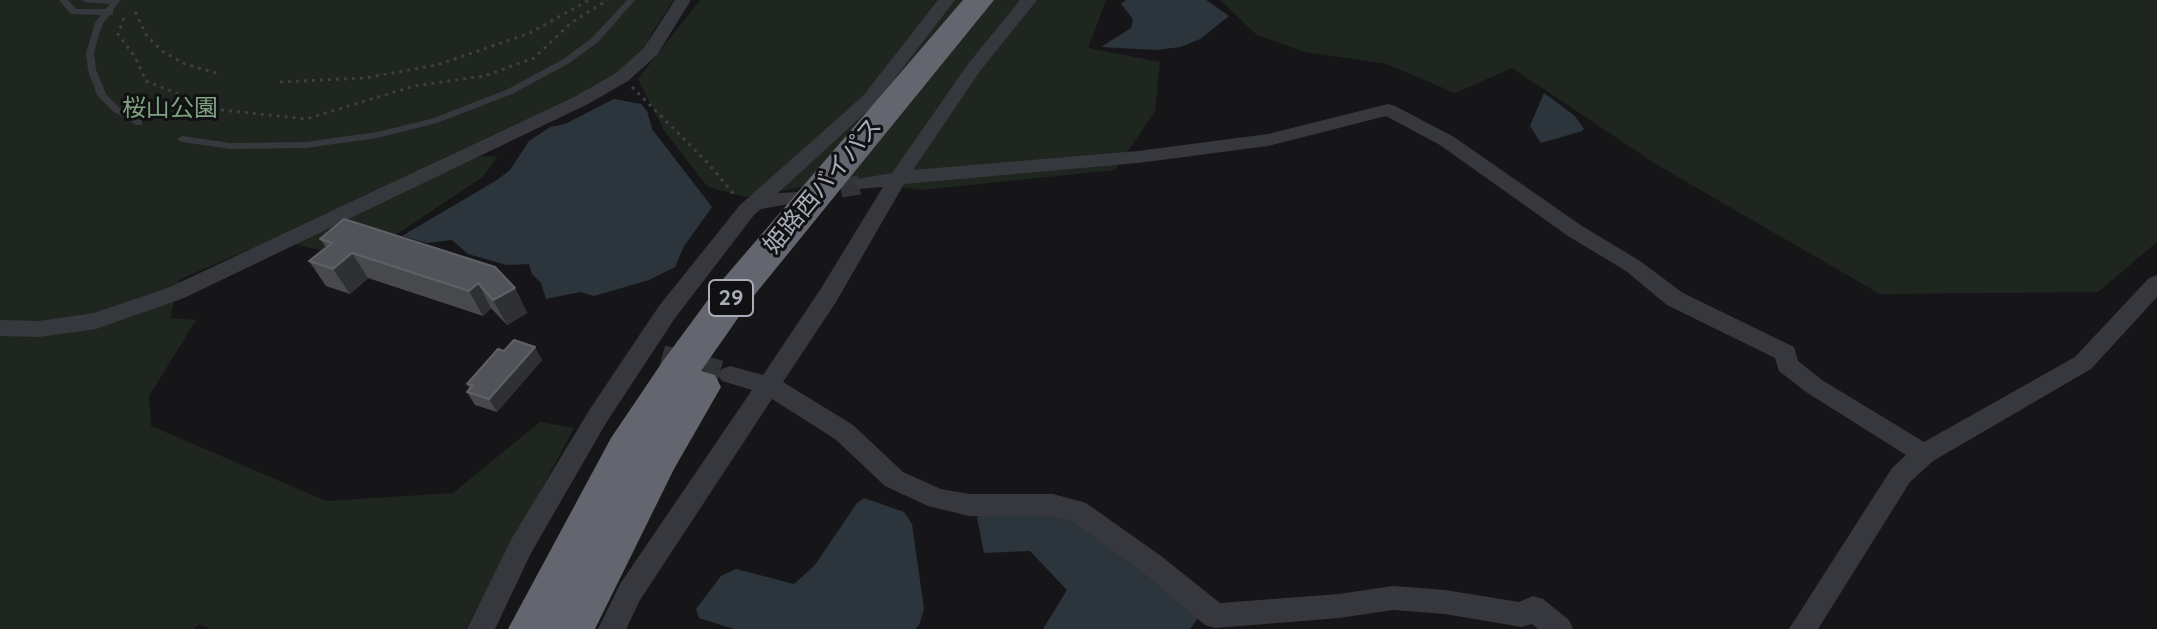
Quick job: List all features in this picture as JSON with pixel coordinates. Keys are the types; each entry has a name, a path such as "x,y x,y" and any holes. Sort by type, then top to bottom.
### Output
{"highway":[{"name":"姫路西バイパス","path":"533,629 627,451 738,288 979,0"},
{"name":"姫路西バイパス","path":"570,629 598,568 705,379 764,296 1003,0"}],"street":[{"path":"0,328 39,329 96,321 176,293 582,100 622,77 651,51 683,0"},
{"path":"481,629 521,546 651,354 667,312 751,207 869,100 947,0"},
{"path":"612,629 630,592 770,386 898,178 974,68 1029,0"},
{"path":"865,184 898,178 1138,157 1268,140 1388,110 1447,141 1575,231 1633,266 1675,299 1786,353 1787,365 1814,386 1924,454"},
{"path":"751,207 793,197"},
{"path":"1803,629 1901,475 1924,454 2083,363 2157,283"},
{"path":"730,375 770,386 844,432 894,479 937,499 969,505 1053,505 1077,511 1152,564 1215,616 1339,606 1393,598 1445,602 1522,615 1533,608 1559,629"}],"lane":[{"path":"63,0 74,12 115,6"},
{"path":"85,0 115,6"},
{"path":"182,139 230,146 306,145 377,135 434,121 509,92 565,62 595,40 631,0"},
{"path":"115,6 99,23 90,53 95,83 117,110 139,123"}],"path":[{"path":"280,82 340,81 437,65 530,33 589,0"},
{"path":"221,110 306,119 414,86 484,76 534,58 572,22 608,0"},
{"path":"135,12 147,36 162,51 185,64 220,74"},
{"path":"124,18 118,34 135,57 146,81 188,98"},
{"path":"622,77 751,207"}],"green space":[{"name":"桜山公園","path":"0,0 674,0 651,34 645,51 600,85 443,158 497,156 483,177 391,238 320,250 274,239 180,279 170,318 196,320 149,396 151,426 326,501 453,493 540,422 574,428 466,629 211,629 199,624 194,629 0,629"},
{"path":"700,0 1106,0 1088,48 1160,62 1155,111 1115,170 921,190 842,180 746,197 708,187 665,132 638,79"},
{"path":"1220,0 2157,0 2157,242 2098,292 1880,294 1659,166 1512,68 1455,93 1387,64 1305,52 1257,35"}],"shaded area":[{"path":"1126,0 1206,0 1229,16 1200,39 1180,47 1156,50 1101,47 1131,28 1133,19 1121,4"},
{"path":"1544,93 1575,116 1584,129 1541,143 1530,126"},
{"path":"614,99 641,104 647,111 652,129 712,207 684,246 675,267 649,280 594,296 580,292 546,299 541,283 532,274 529,264 507,265 468,254 452,240 427,243 402,236 497,180 510,170 529,141 550,127 565,124"},
{"path":"864,498 904,512 912,524 924,609 915,629 734,629 699,618 696,609 721,576 736,569 794,584 815,565 857,503"},
{"path":"995,512 1071,515 1123,551 1199,617 1190,629 1043,629 1067,590 1030,551 984,553 977,517"}],"building":[{"path":"344,219 495,267 515,288 493,300 478,283 469,291 352,253 333,269 309,261 332,243 320,239"},
{"path":"514,340 535,347 489,399 467,392 473,385 467,384 498,349 504,351"}],"tunnel":[{"path":"813,193 865,184"},
{"path":"662,357 730,375"}]}
